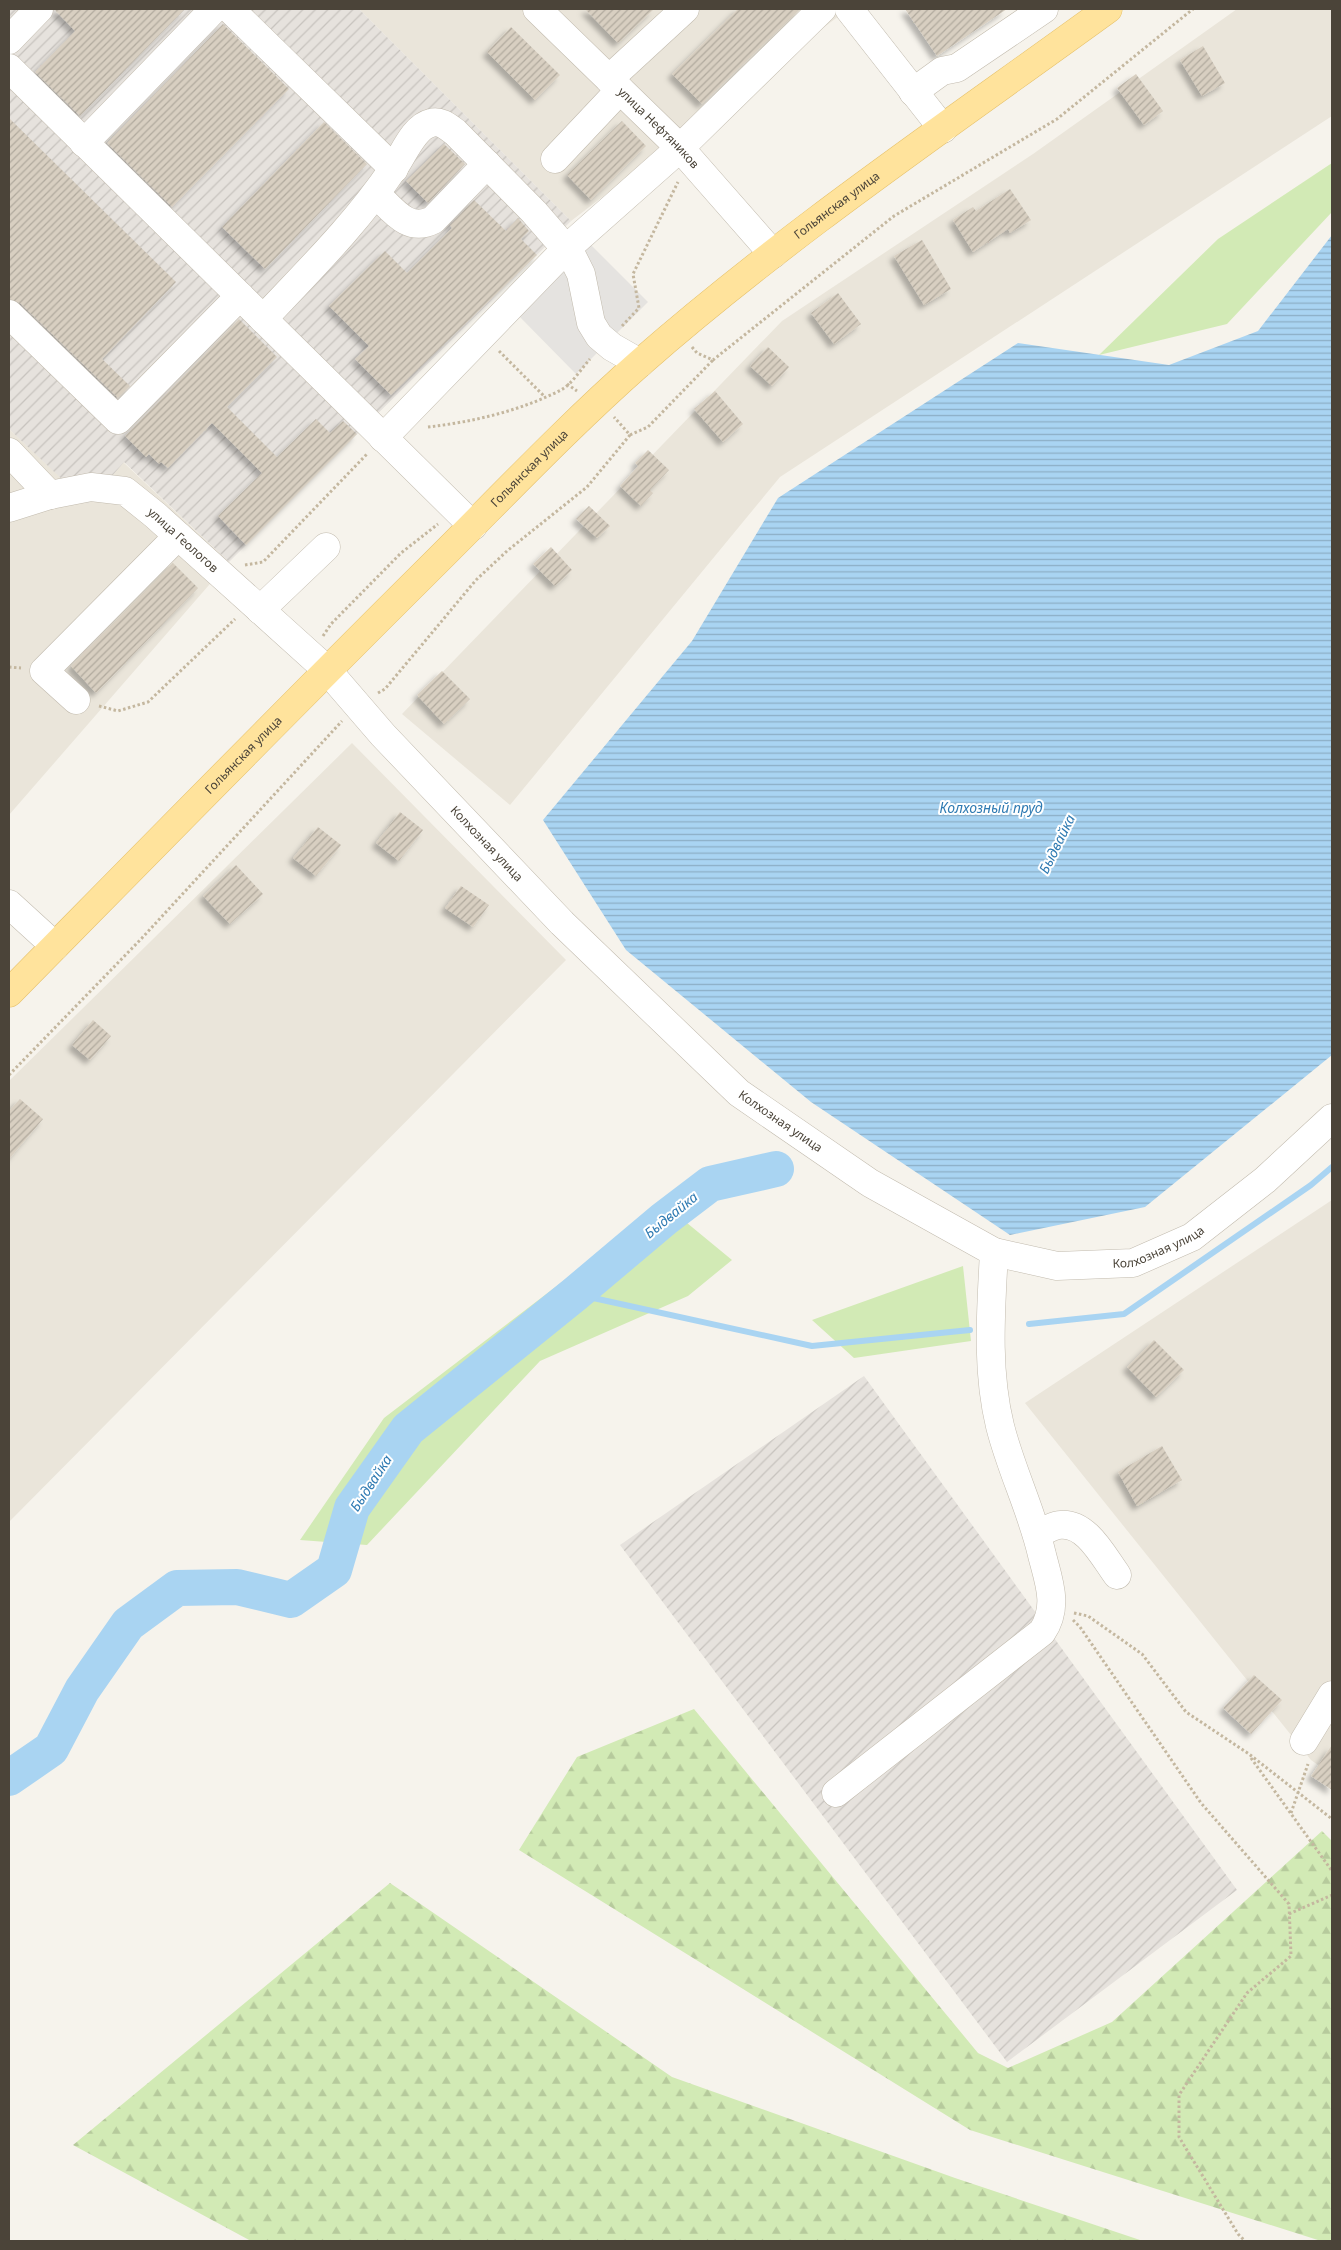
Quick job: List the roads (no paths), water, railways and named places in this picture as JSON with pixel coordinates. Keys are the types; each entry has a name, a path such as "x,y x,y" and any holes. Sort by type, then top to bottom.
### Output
{"main road":[{"name":"Гольянская улица","path":"9,994 318,662 464,517 581,417 640,363 773,254 846,198 1108,9"}],"street":[{"path":"9,40 39,9"},
{"path":"84,143 214,9"},
{"path":"230,9 394,169"},
{"name":"улица Нефтяников","path":"537,9 680,148 773,254"},
{"path":"555,159 614,85 685,9"},
{"path":"383,438 566,249 680,148 822,9"},
{"path":"913,92 942,71 957,68 1044,9"},
{"path":"861,13 913,92 943,129"},
{"path":"9,68 464,517"},
{"path":"263,319 354,222 394,169 419,130 431,122 443,123 455,132 534,212 572,256 581,274 591,323 599,336 612,347 640,363"},
{"path":"376,194 397,214 413,225 423,225 433,220 487,164"},
{"path":"9,314 118,420 240,296"},
{"path":"9,452 50,494"},
{"name":"улица Геологов","path":"9,508 50,494 91,487 125,491 318,662"},
{"path":"76,700 44,671 178,536"},
{"path":"256,606 326,547"},
{"name":"Колхозная улица","path":"318,662 382,735 562,923 739,1093 870,1184 994,1252 1056,1266 1133,1263 1192,1236 1265,1180 1332,1118"},
{"path":"9,904 55,946"},
{"path":"836,1793 1042,1632 1058,1605 1037,1534 1007,1448 996,1407 991,1350 990,1306 994,1252"},
{"path":"1037,1534 1058,1525 1071,1525 1082,1530 1117,1575"},
{"path":"1304,1741 1332,1695"}],"water":[{"name":"Колхозный пруд","path":"1332,235 1332,1055 1145,1207 1010,1235 811,1102 626,950 543,820 692,641 778,498 1018,343 1169,365 1258,331"}],"waterway":[{"path":"1029,1324 1124,1314 1311,1185 1332,1167"},
{"name":"Быдвайка","path":"9,1778 51,1749 82,1690 128,1624 177,1588 237,1587 291,1600 334,1570 352,1508 408,1429 575,1294 664,1219 710,1184 776,1169"},
{"path":"575,1294 812,1346 970,1330"}]}
